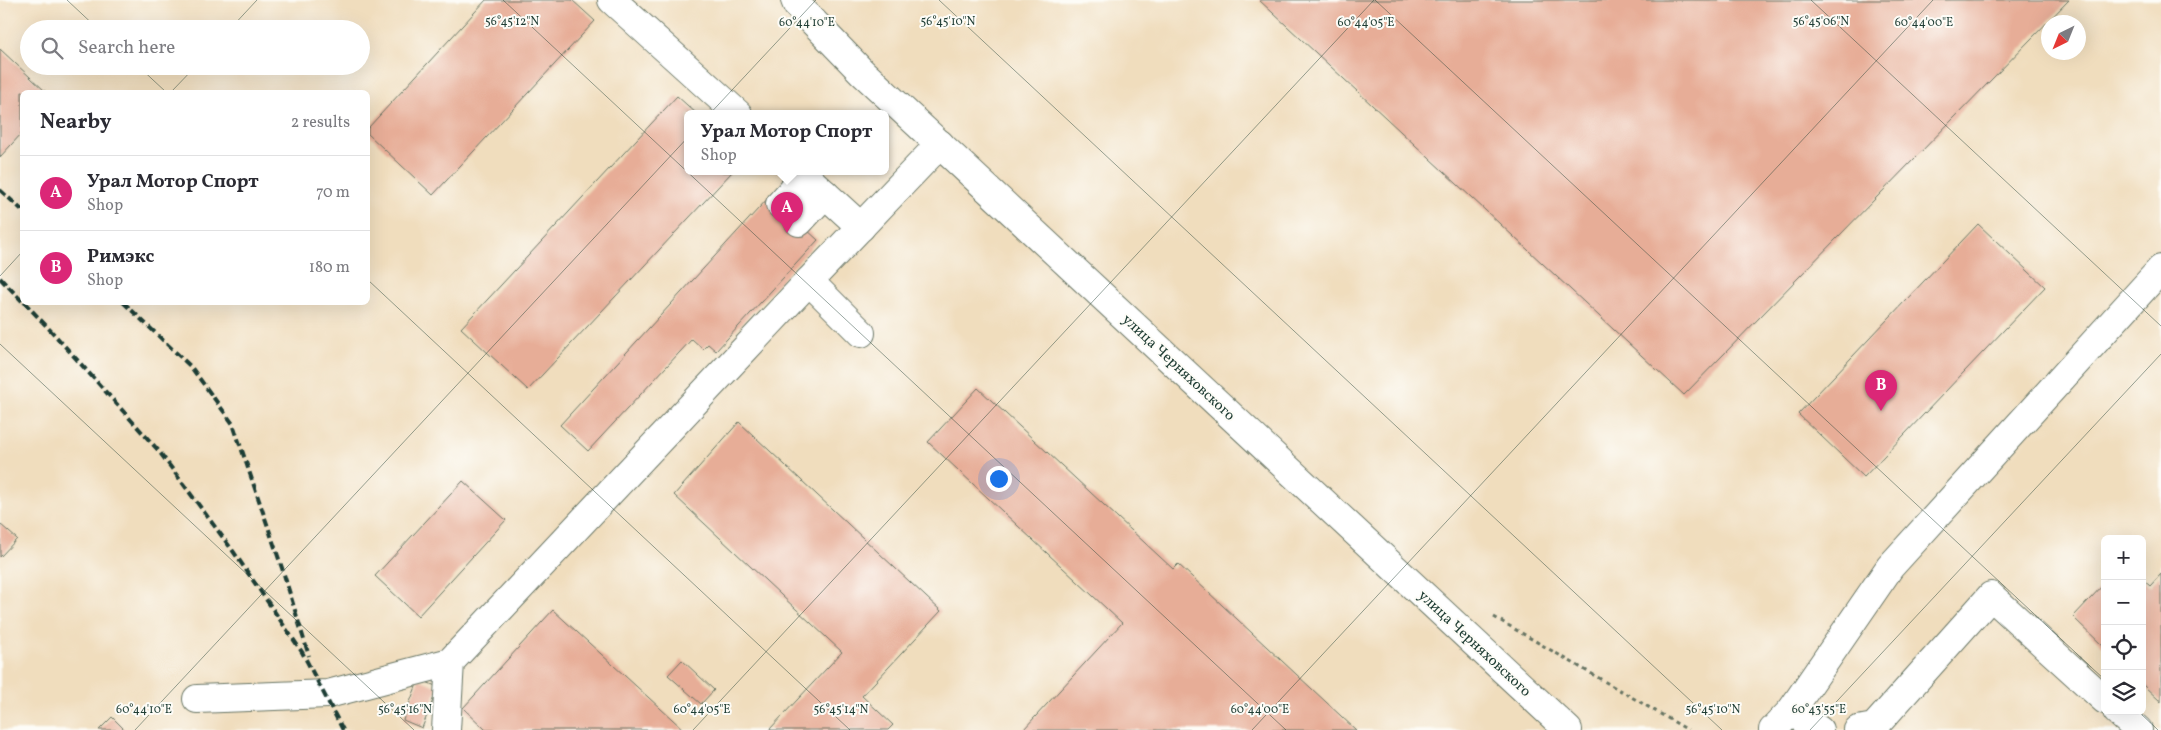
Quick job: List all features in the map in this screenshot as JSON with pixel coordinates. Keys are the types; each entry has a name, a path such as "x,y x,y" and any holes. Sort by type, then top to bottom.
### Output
{"street":[{"path":"612,0 734,110"},
{"name":"улица Черняховского","path":"795,0 797,5 862,72 1568,730"},
{"path":"197,699 328,694 450,662 940,144"},
{"path":"789,213 810,181 861,226"},
{"path":"1819,730 1782,720 1890,567 2161,269"},
{"path":"809,281 861,333"},
{"path":"1858,730 1874,727 1991,596 2101,696"},
{"path":"446,730 450,662"},
{"path":"2121,715 2138,730"}],"building":[{"path":"486,0 572,0 595,21 433,195 370,136 370,126"},
{"path":"1259,0 2069,0 2054,15 2041,15 2041,29 1684,395"},
{"path":"0,49 20,68 20,75 28,75 44,90 20,90 20,135 0,157"},
{"path":"677,96 693,110 684,110 684,175 729,175 528,390 461,328"},
{"path":"770,196 818,240 716,351 708,344 703,349 692,339 588,451 560,425"},
{"path":"1978,224 2045,287 1864,477 1798,414"},
{"path":"978,388 1173,569 1178,564 1356,730 1023,730 1122,623 928,442"},
{"path":"739,422 941,611 862,696 893,725 888,730 769,730 842,652 674,495"},
{"path":"463,481 506,520 418,616 375,576"},
{"path":"0,524 17,539 0,557"},
{"path":"2161,574 2161,702 2146,688 2146,582 2150,586"},
{"path":"2101,587 2101,644 2073,617"},
{"path":"553,610 684,730 486,730 463,708"},
{"path":"682,660 714,690 701,704 668,675"},
{"path":"419,679 438,687 422,728 403,720"},
{"path":"112,717 125,730 99,730"}],"railway":[{"path":"0,190 20,208"},
{"path":"0,278 20,299"},
{"path":"27,305 158,450 233,551 302,652 343,730"},
{"path":"126,305 191,367 233,424 282,568 309,656"}],"place":[{"name":"Урал Мотор Спорт","path":"787,233"},
{"name":"Римэкс","path":"1881,411"}]}
